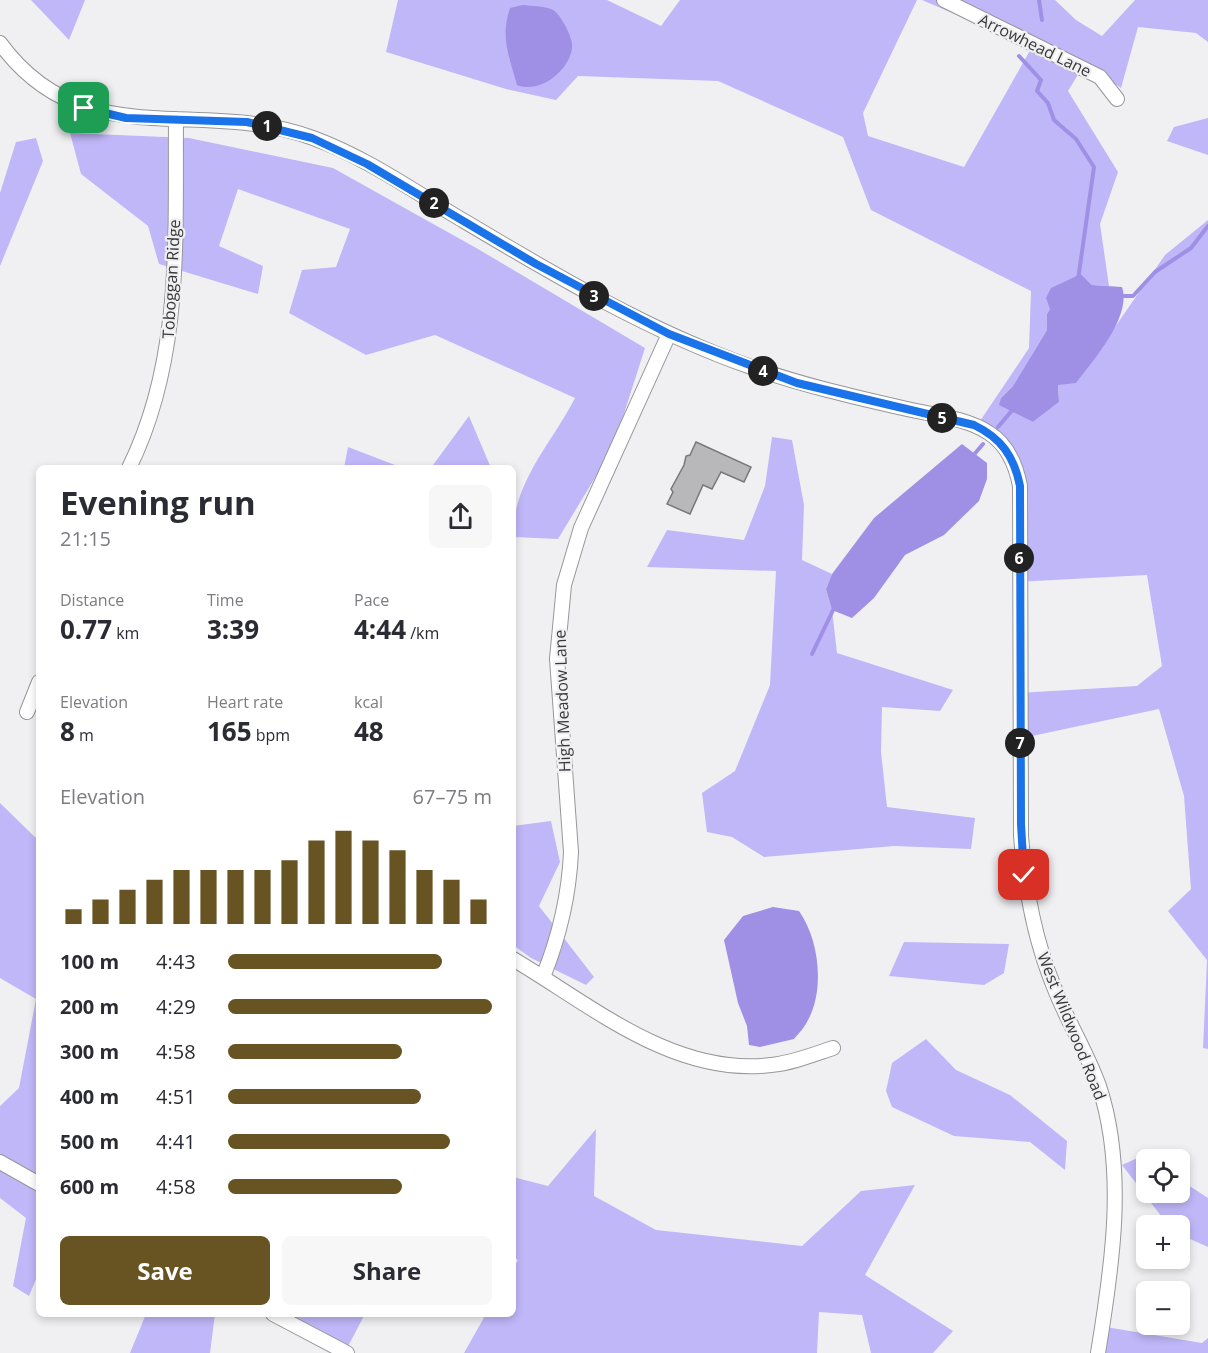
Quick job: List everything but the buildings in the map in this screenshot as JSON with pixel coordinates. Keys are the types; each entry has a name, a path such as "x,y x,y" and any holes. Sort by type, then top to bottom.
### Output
{"street":[{"name":"Arrowhead Lane","path":"944,0 1100,77 1117,99"},
{"name":"West Wildwood Road","path":"0,43 25,72 45,88 84,108 126,118 247,122 280,128 337,148 536,264 669,334 748,366 840,394 974,425 1001,443 1017,470 1020,486 1021,824 1024,875 1041,951 1054,988 1099,1087 1112,1150 1114,1185 1109,1266 1098,1353"},
{"name":"Toboggan Ridge","path":"130,465 160,383 172,315 176,119"},
{"name":"High Meadow Lane","path":"543,977 557,942 570,881 571,852 557,659 564,585 581,528 669,334"},
{"path":"27,712 36,690"},
{"path":"516,961 632,1033 695,1058 718,1063 763,1066 794,1061 833,1048"},
{"path":"0,1162 36,1182"},
{"path":"279,1317 347,1353"}],"shaded area":[{"path":"31,0 85,0 69,40"},
{"path":"398,0 607,0 661,26 680,0 917,0 863,113 868,136 964,167 1032,47 922,0 1055,0 1076,20 1102,36 1135,0 1208,0 1208,42 1196,33 1138,27 1121,88 1085,63 1068,91 1118,172 1100,224 1109,286 1092,285 1081,274 1069,281 1047,314 1047,330 1013,386 1001,398 1000,404 1033,422 1059,402 1058,384 1092,360 1165,255 1208,220 1208,1049 1203,1048 1207,960 1168,911 1191,889 1184,796 1159,709 1018,739 1018,693 1137,686 1162,666 1147,575 1015,582 1013,461 976,427 1029,348 1031,291 871,210 843,137 718,81 578,76 556,100 506,89 386,52"},
{"path":"523,5 545,7 556,12 566,27 572,43 569,58 559,73 543,84 526,87 517,85 506,37 510,8"},
{"path":"1208,118 1208,155 1167,141 1174,127"},
{"path":"70,133 189,138 333,168 478,249 645,348 613,448 558,539 516,537 516,512 526,481 575,398 435,335 366,355 289,313 302,270 336,267 350,229 238,189 219,246 263,266 258,294 159,264 148,226 81,174"},
{"path":"36,138 43,161 0,266 0,193 16,142"},
{"path":"1081,274 1092,285 1122,287 1124,299 1121,311 1109,338 1076,383 1058,385 1059,402 1033,422 999,405 1001,398 1013,386 1047,330 1047,314 1050,309 1046,298 1051,288"},
{"path":"469,416 490,465 433,465"},
{"path":"772,437 792,440 804,505 802,560 832,574 826,589 832,610 837,653 953,690 940,711 882,707 881,752 887,807 975,818 971,849 894,846 764,857 732,837 707,832 702,793 735,771 770,685 776,571 647,567 667,530 744,540 765,486"},
{"path":"962,444 987,463 987,479 979,501 944,535 905,555 874,598 852,618 832,610 826,589 832,574 874,518"},
{"path":"348,447 395,465 345,465"},
{"path":"0,803 36,838 36,999 0,978"},
{"path":"551,821 560,862 539,906 594,977 586,985 531,958 516,947 516,826"},
{"path":"773,907 799,911 806,922 815,950 817,994 807,1023 794,1039 760,1047 749,1045 747,1026 738,1003 724,940 743,916"},
{"path":"904,942 1009,944 1004,973 984,985 889,976"},
{"path":"36,999 36,1279 29,1296 13,1286 26,1218 0,1198 0,1106 19,1088"},
{"path":"926,1039 956,1070 1010,1095 1067,1141 1065,1170 1030,1142 954,1136 892,1107 886,1091 892,1063"},
{"path":"596,1129 594,1196 656,1230 802,1246 861,1191 915,1185 865,1275 953,1331 933,1353 871,1353 862,1315 819,1312 817,1353 464,1353 484,1317 516,1317 516,1264 518,1260 516,1259 516,1178 548,1186"},
{"path":"1136,1159 1136,1183 1122,1165"},
{"path":"1190,1186 1208,1198 1208,1247 1190,1239 1190,1215 1160,1215 1151,1203 1190,1203"},
{"path":"145,1317 215,1317 210,1353 130,1353"},
{"path":"290,1317 363,1317 345,1352"},
{"path":"1100,1326 1136,1332 1136,1335 1154,1335 1202,1343 1208,1338 1208,1353 1094,1353"}],"waterway":[{"path":"1039,0 1042,20"},
{"path":"1019,56 1041,80 1037,91 1048,103 1054,120 1076,139 1094,167 1078,280"},
{"path":"1121,296 1133,296 1155,272 1191,248 1208,226"},
{"path":"998,427 1015,407"},
{"path":"972,457 983,444"},
{"path":"812,654 835,606"}],"route":[{"path":"84,108 126,118 219,119 247,122 280,128 312,138 340,149 536,264 669,334 797,383 974,425 989,432 1010,455 1017,470 1020,486 1021,836 1024,875"}]}
